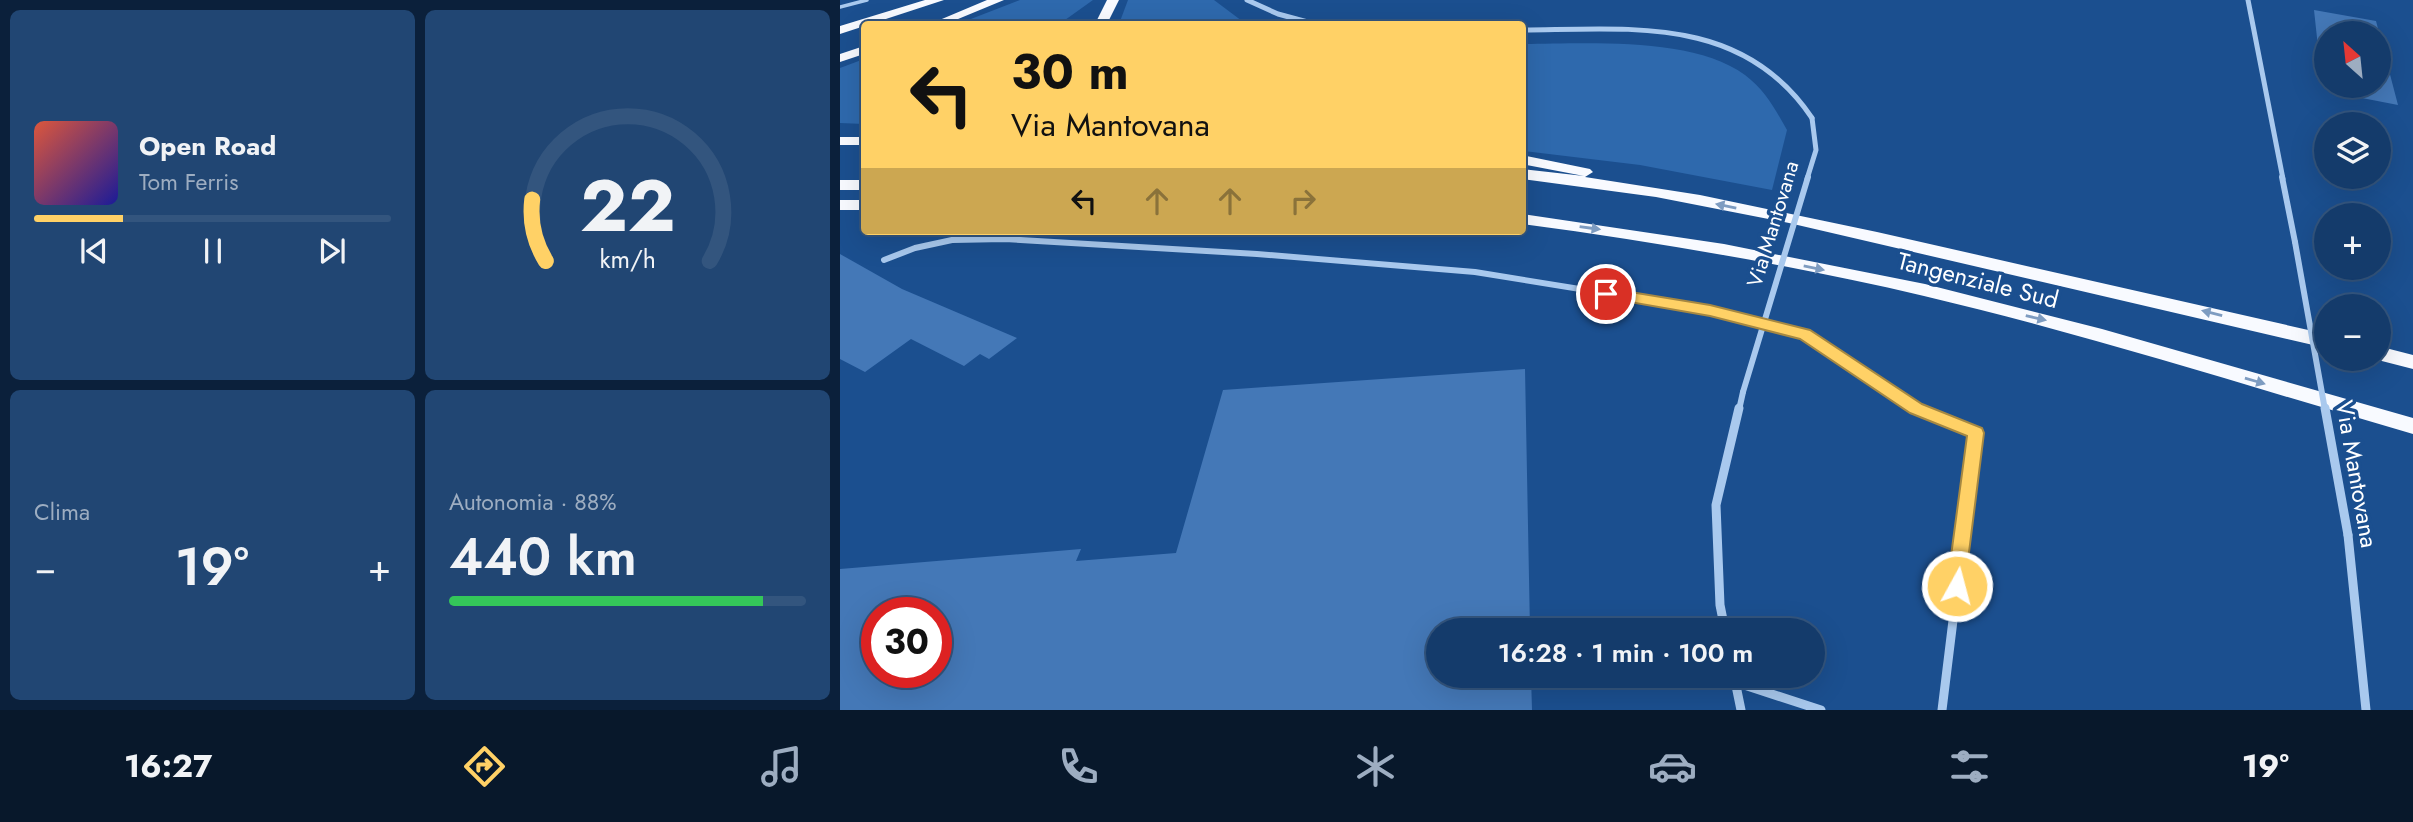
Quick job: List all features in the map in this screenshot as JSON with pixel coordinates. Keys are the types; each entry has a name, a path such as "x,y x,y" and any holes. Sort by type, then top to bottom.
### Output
{"highway":[{"path":"869,21 938,0"},
{"path":"944,21 998,0"},
{"path":"1102,21 1113,0"},
{"path":"840,30 861,24"},
{"path":"840,58 861,51"},
{"path":"840,141 861,141"},
{"path":"1526,159 1543,161 1674,196"},
{"name":"Tangenziale Sud","path":"1526,175 1674,196 2120,290 2314,338"},
{"path":"840,185 861,185"},
{"path":"840,205 861,205"},
{"name":"Tangenziale Sud","path":"1526,220 1711,248 1875,280 2055,323 2413,426"},
{"path":"2391,356 2413,362"}],"street":[{"path":"1247,0 1278,14 1304,21"},
{"name":"Via Mantovana","path":"2248,0 2348,535 2366,710"},
{"name":"Via Mantovana","path":"1526,30 1661,33 1723,47 1752,59 1776,75 1812,118 1816,149 1744,393 1716,505 1722,618"},
{"name":"Via Mantovana","path":"884,260 915,248 951,240 1005,239 1257,254 1475,272 1710,310 1805,334 1916,409 1976,433 1942,710"},
{"path":"1737,688 1741,710"},
{"path":"1762,688 1821,710"}],"lane":[{"path":"840,7 867,0"}],"shaded area":[{"path":"1020,0 1093,0 1065,21 966,21"},
{"path":"1128,0 1214,0 1242,21 1120,21"},
{"path":"1526,44 1637,45 1668,48 1723,62 1745,75 1764,93 1787,130 1772,190 1640,165 1526,151"},
{"path":"861,60 861,124 840,123 840,68"}],"building":[{"path":"2314,10 2376,21 2315,21"},
{"path":"2391,78 2398,105 2362,98 2391,98"},
{"path":"840,254 902,289 1017,338 989,359 980,354 964,366 911,339 865,372 840,359"},
{"path":"1525,369 1530,618 1426,618 1426,688 1531,688 1532,710 840,710 840,569 1081,549 1076,561 1176,553 1223,390"}],"route":[{"path":"1606,294 1710,310 1805,334 1916,409 1976,433 1957,586"}]}
